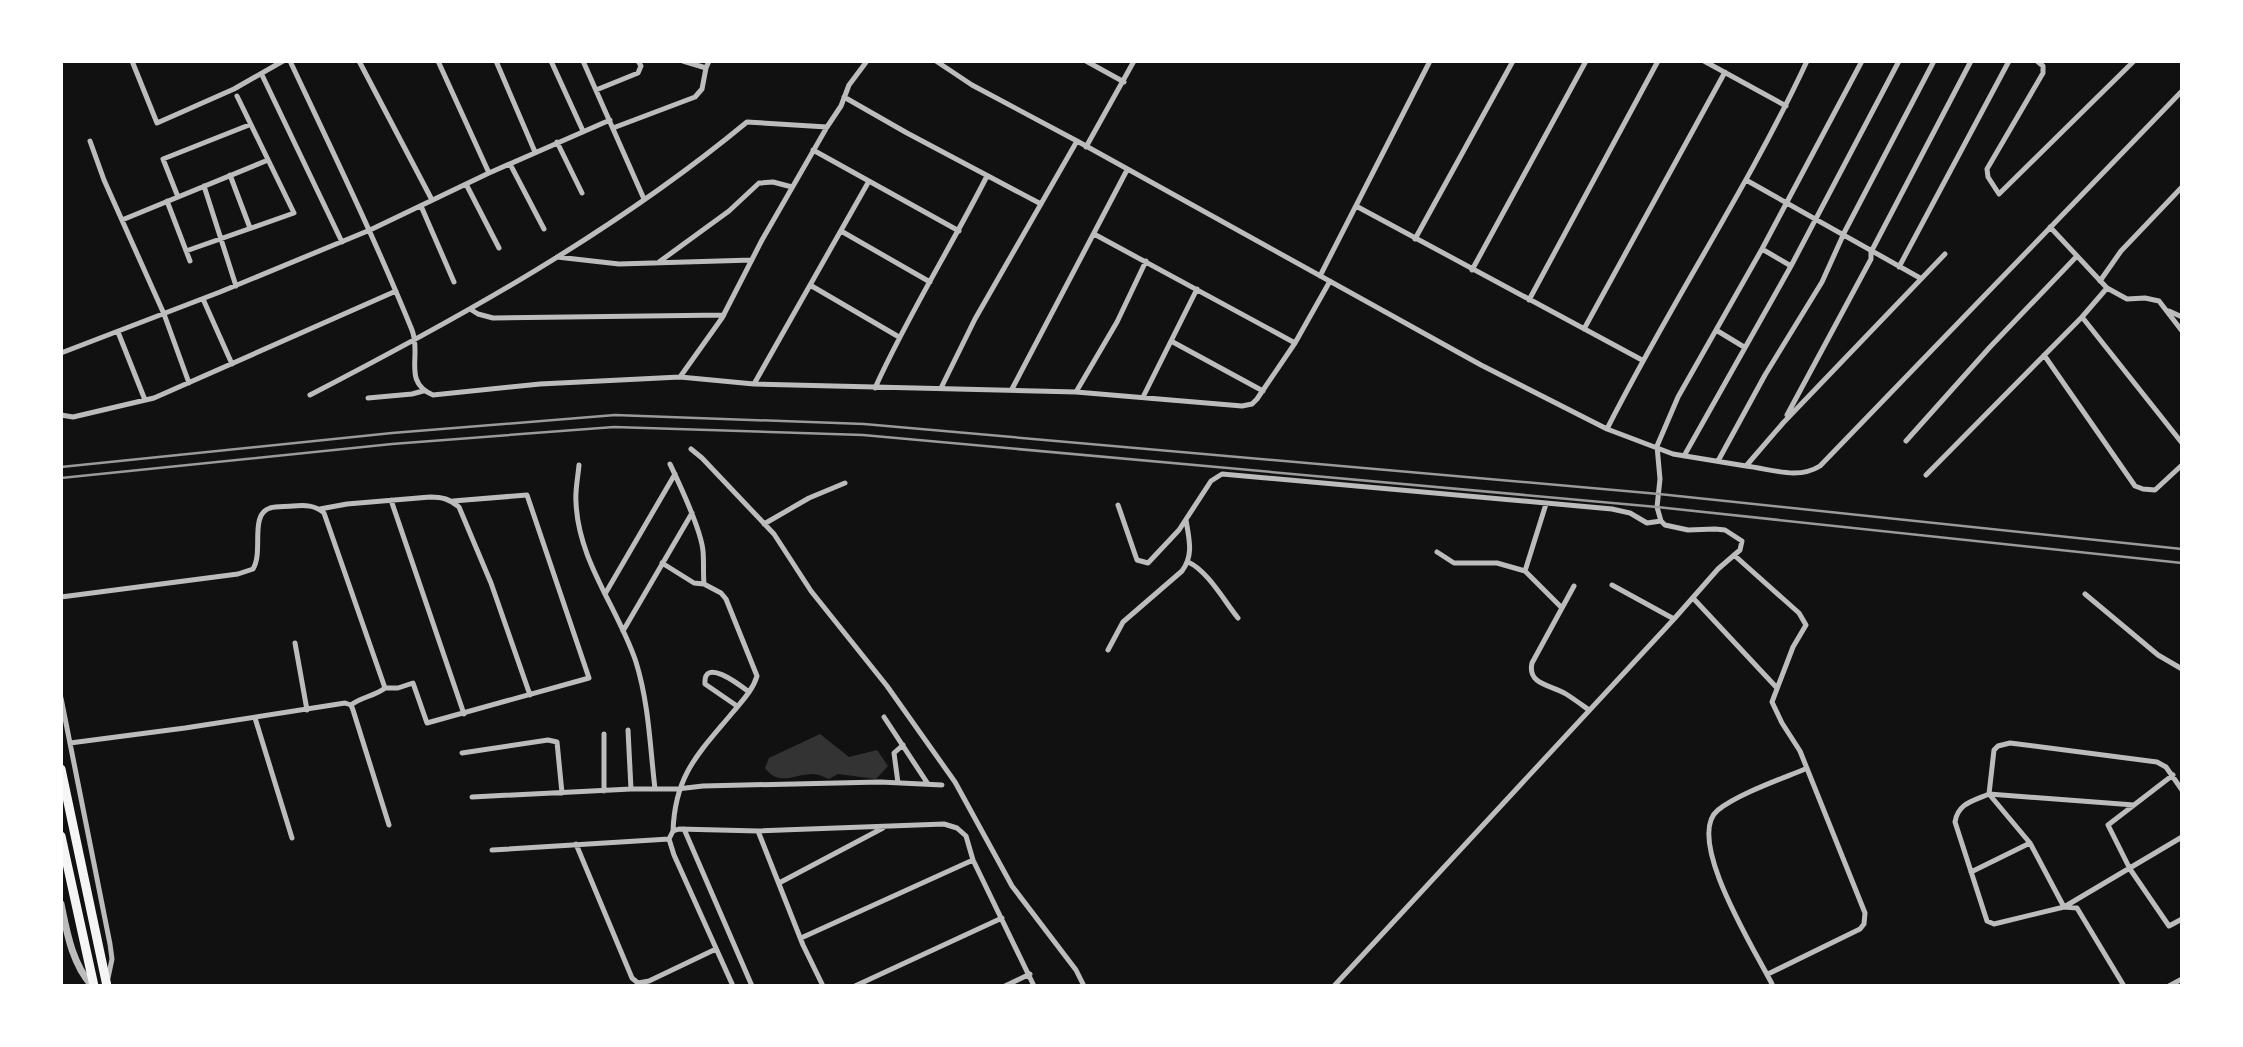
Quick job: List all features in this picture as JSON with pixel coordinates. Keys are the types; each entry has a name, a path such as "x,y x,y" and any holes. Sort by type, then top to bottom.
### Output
{"highway":[{"path":"61,769 107,985"},
{"path":"61,836 93,986"}],"street":[{"path":"132,61 157,123 262,75 283,61"},
{"path":"290,61 370,230 416,340 416,381 423,391 433,395 540,384 680,377 754,384 1076,392 1242,406 1252,404 1263,391 1295,343 1330,281"},
{"path":"359,61 432,200"},
{"path":"438,61 489,173"},
{"path":"496,61 535,152"},
{"path":"551,61 583,131"},
{"path":"583,61 644,199"},
{"path":"596,90 638,73 641,66 638,61"},
{"path":"613,128 695,97 702,89 707,64 683,61"},
{"path":"936,61 972,85 1481,365 1607,429 1673,454 1796,474 1809,473 1820,466 2182,91"},
{"path":"1086,61 1124,82"},
{"path":"1086,147 1135,61"},
{"path":"1320,276 1430,61"},
{"path":"1415,239 1513,61"},
{"path":"1472,270 1586,61"},
{"path":"1529,300 1658,61"},
{"path":"1704,61 1786,106"},
{"path":"1607,429 1642,360 1746,180 1807,61"},
{"path":"1334,986 1674,620 1718,569 1740,550 1742,541 1725,530 1688,530 1661,522 1657,508 1660,479 1657,446 1678,397 1762,250 1861,61"},
{"path":"1684,456 1791,266 1899,61"},
{"path":"1718,461 1765,375 1822,282 1934,61"},
{"path":"1783,423 1871,259 1871,252 1971,61"},
{"path":"1899,267 2009,61"},
{"path":"2037,61 2043,66 2043,73 1987,169 1988,177 1999,194 2134,61"},
{"path":"680,377 724,315 792,187 864,62"},
{"path":"1584,329 1725,72"},
{"path":"262,75 342,242"},
{"path":"186,251 294,213 237,96"},
{"path":"844,97 1041,204"},
{"path":"61,353 342,242 610,120"},
{"path":"310,394 416,340 557,257 702,159 747,122 827,127"},
{"path":"178,197 163,159 249,125"},
{"path":"90,141 104,180 164,314 189,383"},
{"path":"941,388 975,319 1077,141"},
{"path":"557,142 582,193"},
{"path":"813,150 959,231"},
{"path":"122,220 268,160"},
{"path":"510,164 544,229"},
{"path":"1012,389 1127,170"},
{"path":"230,176 250,228"},
{"path":"875,388 899,337 987,176"},
{"path":"1746,180 1920,278"},
{"path":"754,384 869,181"},
{"path":"659,261 729,211 759,183 772,182 792,187"},
{"path":"466,184 499,248"},
{"path":"204,186 236,286"},
{"path":"2100,281 2122,251 2182,187"},
{"path":"167,201 190,261"},
{"path":"421,206 454,282"},
{"path":"1356,206 1642,360"},
{"path":"2050,227 2107,288 2127,299 2159,301 2182,331"},
{"path":"841,231 930,282"},
{"path":"1094,234 1295,343"},
{"path":"1762,250 1791,266"},
{"path":"1746,466 1783,423 1945,254"},
{"path":"1906,441 1990,346 2077,256"},
{"path":"557,257 619,264 752,260"},
{"path":"1076,392 1117,322 1146,261"},
{"path":"810,285 899,337"},
{"path":"1927,475 2107,288"},
{"path":"1143,397 1197,289"},
{"path":"61,415 73,417 145,400 396,291"},
{"path":"203,299 232,364"},
{"path":"470,309 493,318 724,315"},
{"path":"2167,310 2182,317"},
{"path":"2082,317 2182,443"},
{"path":"1716,330 1744,347"},
{"path":"118,332 145,400"},
{"path":"1171,341 1263,391"},
{"path":"2045,355 2135,486 2155,490 2182,466"},
{"path":"368,398 423,391"},
{"path":"691,449 774,534 819,602 887,686 955,782 1012,886 1076,970 1084,986"},
{"path":"670,464 692,513 703,549 704,584"},
{"path":"579,465 576,503 586,554 623,631 636,665 650,727 655,789"},
{"path":"605,594 675,474"},
{"path":"1118,505 1137,560 1142,563 1148,562 1179,530 1211,481 1222,474 1612,509 1630,513 1647,523 1661,522"},
{"path":"764,524 809,498 845,483"},
{"path":"320,509 391,500 441,497 453,501 527,495 589,678 428,723 413,683 398,688 384,688 380,692 359,698 351,705"},
{"path":"391,500 464,714"},
{"path":"453,501 459,507 491,583 530,695"},
{"path":"1525,571 1546,504"},
{"path":"61,597 238,574 253,569 258,561 258,520 263,513 269,508 317,506 324,513 384,688"},
{"path":"623,631 692,513"},
{"path":"1108,650 1123,622 1182,571 1188,562 1191,553 1186,520"},
{"path":"1437,552 1454,563 1497,563 1525,571 1562,608"},
{"path":"1734,555 1799,614 1806,625 1772,702 1800,751 1865,913 1864,924 1860,929 1768,974"},
{"path":"1188,562 1203,572 1238,618"},
{"path":"662,563 694,583 704,584 721,593 726,599 757,676 749,692 691,762 677,789 673,831 669,839 733,986"},
{"path":"1612,585 1674,620"},
{"path":"1574,586 1532,663 1531,670 1542,685 1566,694 1590,710"},
{"path":"2085,594 2158,655 2182,669"},
{"path":"1693,598 1777,688"},
{"path":"295,643 307,710"},
{"path":"737,706 705,684 704,679 708,674 719,674 749,692"},
{"path":"61,698 110,944 112,959 107,985"},
{"path":"70,743 343,703 351,705"},
{"path":"351,705 389,825"},
{"path":"884,717 928,784"},
{"path":"255,718 292,838"},
{"path":"628,730 631,789"},
{"path":"604,734 604,791"},
{"path":"462,753 548,740 557,742 562,793"},
{"path":"2064,906 2030,843 1989,794 1994,750 1998,746 2010,743 2157,761 2166,767 2182,790"},
{"path":"898,783 894,753 903,746"},
{"path":"1773,986 1749,944 1713,864 1708,835 1710,820 1718,810 1805,769"},
{"path":"2172,775 2108,825 2130,869 2169,926 2179,921 2182,931"},
{"path":"472,797 703,786 898,783 942,785"},
{"path":"2134,805 1989,794 1960,807 1955,822 1987,921 1994,924 2064,906 2182,837"},
{"path":"673,831 758,831 944,824 957,828 966,836 973,860 1034,986"},
{"path":"779,883 885,826"},
{"path":"684,829 752,986"},
{"path":"758,831 823,986"},
{"path":"492,850 669,839"},
{"path":"1971,872 2030,843"},
{"path":"576,844 632,978 638,983 649,981 716,949"},
{"path":"801,938 973,860"},
{"path":"61,904 69,944 82,974 93,986"},
{"path":"2064,906 2077,908 2124,986"},
{"path":"855,986 1002,918"},
{"path":"1005,986 1030,974"},
{"path":"2169,986 2182,979"}],"shaded area":[{"path":"820,734 849,757 877,750 888,766 876,779 838,774 829,779 813,774 781,778 770,774 765,768 769,758"}],"railway":[{"path":"61,467 392,433 615,415 864,424 1659,494 2182,549"},
{"path":"61,478 392,444 614,427 863,435 1657,507 2182,563"}]}
